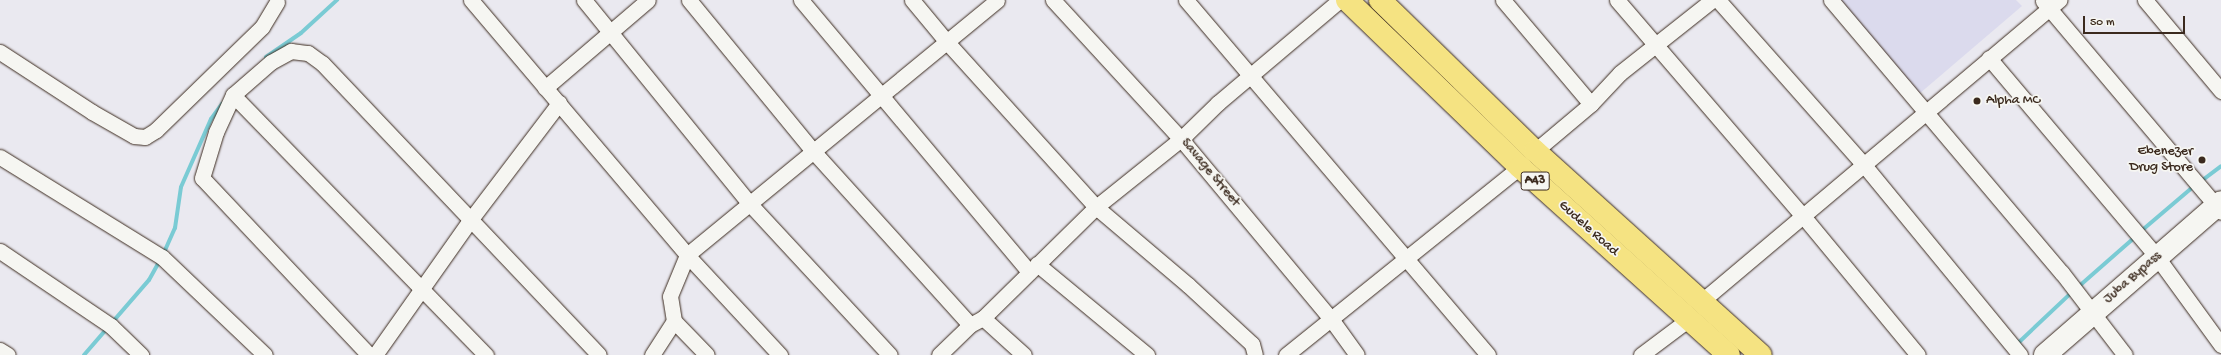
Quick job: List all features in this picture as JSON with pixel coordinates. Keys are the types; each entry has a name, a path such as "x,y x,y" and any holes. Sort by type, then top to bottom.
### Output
{"highway":[{"name":"Gudele Road","path":"1347,0 1520,167 1729,355"},
{"name":"Gudele Road","path":"1380,0 1535,151 1703,300 1761,355"}],"main road":[{"name":"Juba Bypass","path":"2045,355 2157,257 2219,207"}],"street":[{"path":"0,52 92,112 134,136 145,137 156,130 262,28 277,0"},
{"path":"471,0 687,255 780,355"},
{"path":"584,0 749,203 890,355"},
{"path":"545,88 648,0"},
{"path":"689,0 813,151 970,325"},
{"path":"801,0 881,96 1033,268 1147,355"},
{"path":"912,0 946,41 1096,207 1188,286 1252,344 1255,355"},
{"path":"707,355 674,321 670,296 687,255 997,0"},
{"name":"Savage Street","path":"1054,0 1181,139 1331,319 1357,355"},
{"path":"1186,0 1252,74 1405,259 1488,355"},
{"path":"939,355 970,325 983,318 1096,207 1181,139 1252,74 1340,0"},
{"path":"1503,0 1591,104"},
{"path":"1616,0 1655,47 1803,216 1918,355"},
{"path":"1535,151 1591,104 1620,73 1655,47 1712,0"},
{"path":"1718,0 1864,165 2020,355"},
{"path":"1831,0 2094,313 2125,355"},
{"path":"2145,0 2221,91"},
{"path":"1703,300 1926,113 1990,58 2050,3 2219,207"},
{"path":"369,355 202,178 216,132 233,95 272,62 291,51 308,52 322,63 599,355"},
{"path":"1990,58 2157,257 2221,345"},
{"path":"233,95 486,355"},
{"path":"375,355 423,291 471,219 558,104"},
{"path":"0,157 162,257 264,355"},
{"path":"1286,355 1520,167"},
{"path":"0,251 111,326 141,355"},
{"path":"983,318 1024,355"},
{"path":"1641,355 1688,319"},
{"path":"652,355 674,321"},
{"path":"0,350 8,355"}],"shaded area":[{"path":"1829,0 2016,0 2022,6 1912,100"}],"waterway":[{"path":"266,57 301,33 337,0"},
{"path":"84,355 149,280 162,257 175,228 181,187 211,119 222,104"},
{"path":"2200,182 2221,166"},
{"path":"2140,232 2194,186"},
{"path":"2077,288 2135,237"},
{"path":"2016,345 2072,292"}],"place":[{"name":"Alpha MC","path":"1977,101"},
{"name":"Ebenezer Drug Store","path":"2202,160"}]}
